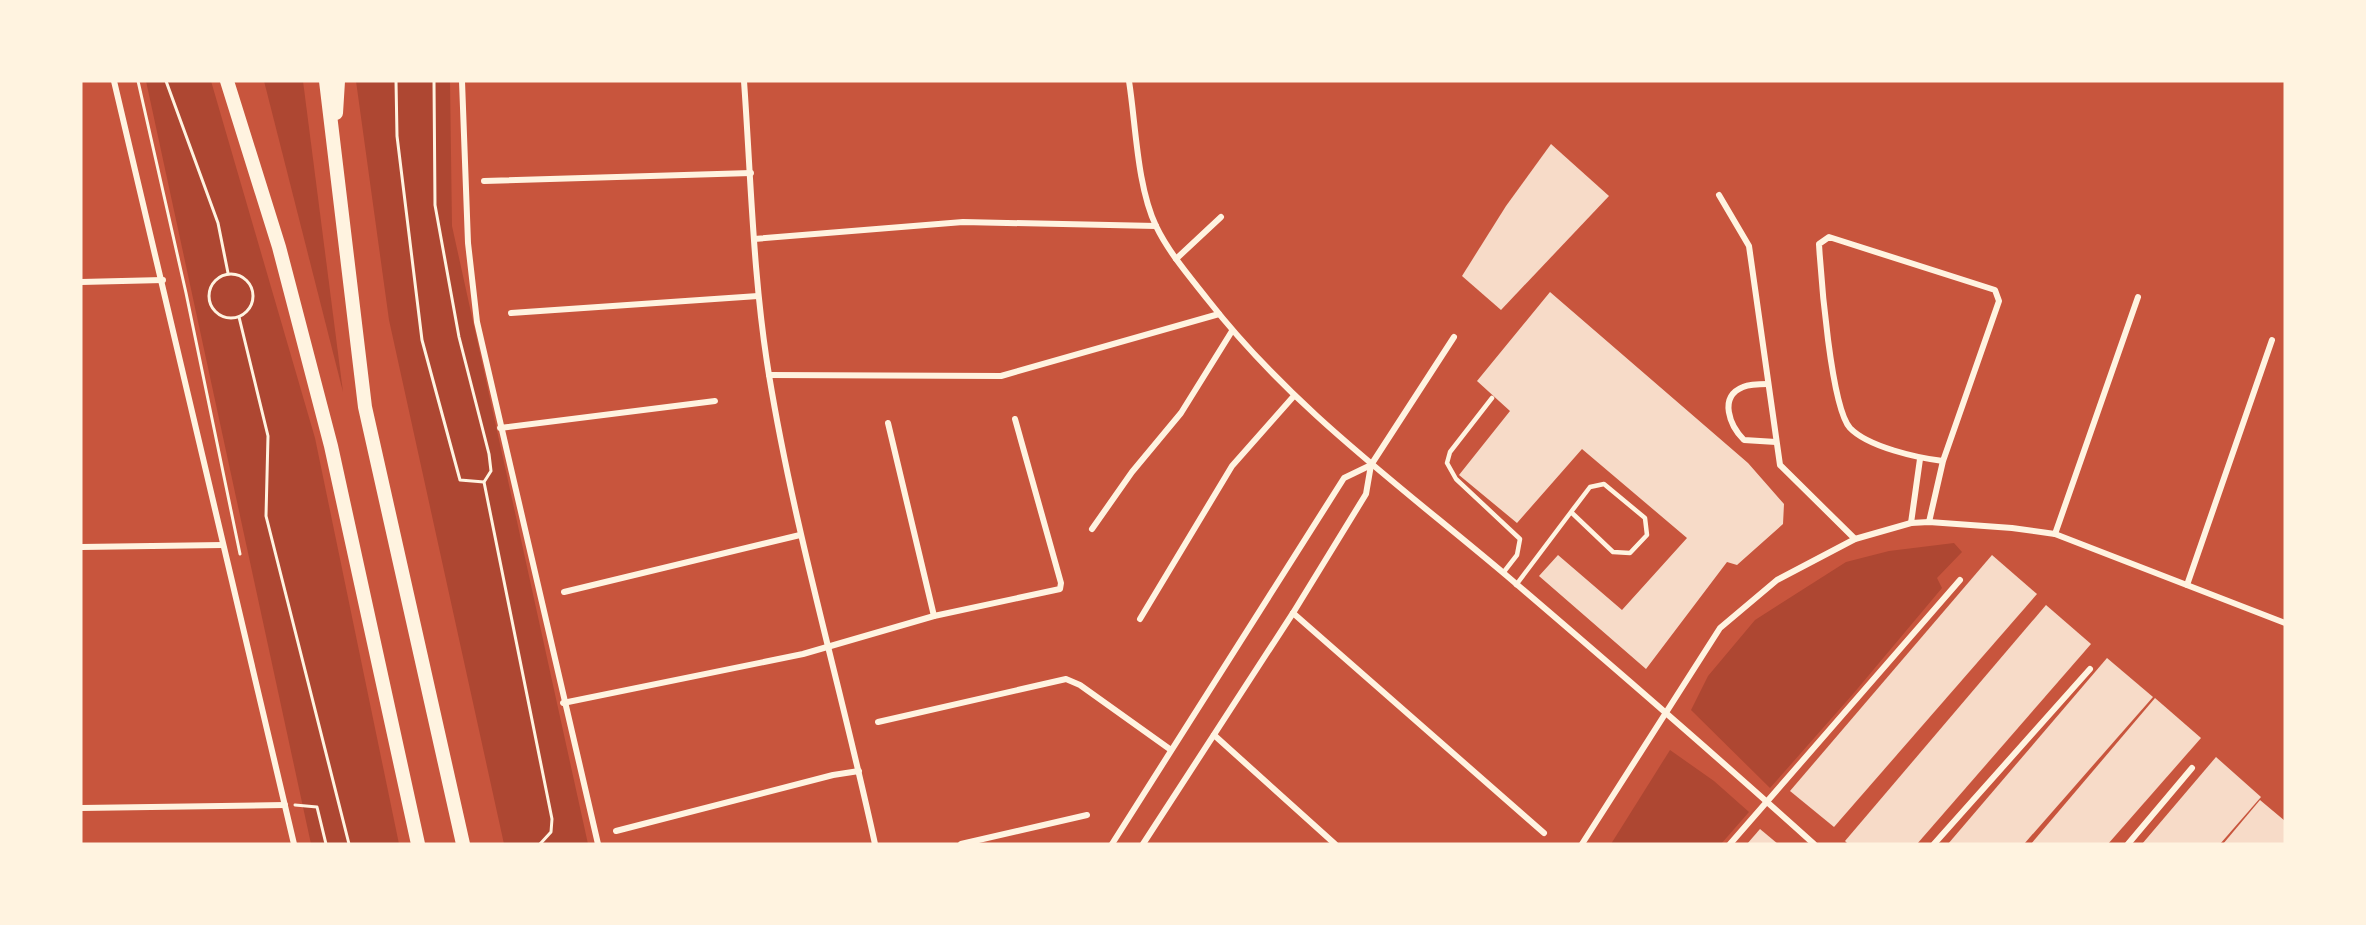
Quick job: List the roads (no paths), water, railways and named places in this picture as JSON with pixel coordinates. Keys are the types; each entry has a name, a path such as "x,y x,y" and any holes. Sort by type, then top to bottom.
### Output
{"main road":[{"path":"227,81 279,247 331,447 418,844"},
{"path":"326,81 365,407 463,844"},
{"path":"335,166 338,81"}],"street":[{"path":"114,81 163,280 294,844"},
{"path":"462,81 469,255 477,322 563,703 598,844"},
{"path":"744,81 758,296 769,375 800,535 875,844"},
{"path":"1130,81 1145,192 1156,226 1176,259 1232,331 1293,397 1371,465 1667,711 1814,844"},
{"path":"484,181 751,173"},
{"path":"1719,195 1749,246 1776,442 1783,470 1855,540"},
{"path":"1176,259 1221,217"},
{"path":"754,239 963,222 1156,226"},
{"path":"1929,522 1944,461 2000,301 1998,294 1995,290 1829,237 1823,239 1819,244 1821,280 1837,392 1848,426 1859,436 1920,459 1944,461"},
{"path":"81,282 163,280"},
{"path":"511,313 758,296"},
{"path":"2055,534 2138,297"},
{"path":"769,375 1000,376 1219,314"},
{"path":"1092,529 1115,494 1181,413 1232,331"},
{"path":"1143,844 1293,613 1366,494 1371,465 1454,337"},
{"path":"2187,585 2272,340"},
{"path":"1768,384 1744,386 1734,392 1728,410 1733,429 1744,440 1776,442"},
{"path":"1140,618 1232,466 1293,397"},
{"path":"500,428 715,401"},
{"path":"563,703 828,647 934,616 1060,589 1061,583 1015,419"},
{"path":"888,423 934,616"},
{"path":"1911,523 1920,459"},
{"path":"1112,844 1344,477 1371,465"},
{"path":"1582,844 1720,628 1777,580 1855,540 1911,523 1929,522 2012,528 2055,534 2285,623"},
{"path":"564,592 800,535"},
{"path":"81,547 224,545"},
{"path":"1730,844 1960,580"},
{"path":"1293,613 1544,832"},
{"path":"1934,844 2090,669"},
{"path":"878,722 1066,679 1080,685 1171,750"},
{"path":"1214,735 1335,844"},
{"path":"2128,844 2192,768"},
{"path":"616,831 833,775 859,771"},
{"path":"81,808 285,805"},
{"path":"961,844 1087,815"}],"lane":[{"path":"1492,398 1450,452 1448,463 1456,479 1520,539 1517,555 1503,573"},
{"path":"1516,585 1571,512 1590,487 1604,484 1645,518 1647,535 1630,553 1613,552 1571,512"}]}
